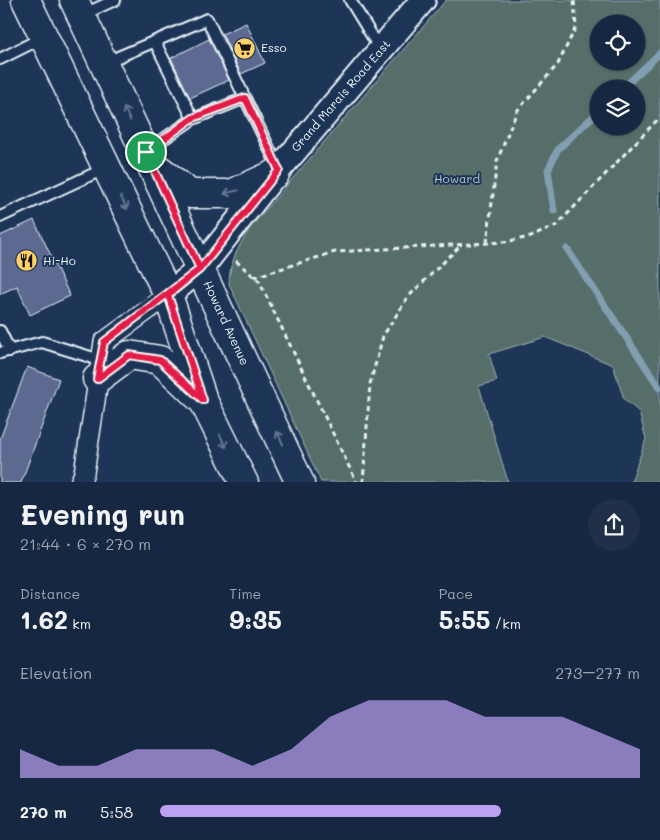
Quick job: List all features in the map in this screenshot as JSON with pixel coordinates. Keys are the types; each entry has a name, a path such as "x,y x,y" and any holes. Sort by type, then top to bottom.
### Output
{"main road":[{"path":"26,0 168,295 203,400 244,482"},
{"name":"Howard Avenue","path":"78,8 300,482"},
{"path":"148,158 190,194 230,194 277,172"},
{"path":"99,370 129,355 160,360 203,400"}],"street":[{"name":"Grand Marais Road East","path":"81,482 104,342 200,269 277,172 424,0"}],"lane":[{"path":"78,8 115,0"},
{"path":"350,0 381,50"},
{"path":"104,63 207,19 245,98 277,172"},
{"path":"0,59 43,37"},
{"path":"155,42 193,118"},
{"path":"148,158 193,118 245,98"},
{"path":"0,217 107,168"},
{"path":"0,331 5,352 42,342 99,370"}],"path":[{"path":"487,243 497,161 517,111 558,64 576,27 574,0"},
{"path":"254,277 335,252 461,245 532,237 557,225 660,117"},
{"path":"363,482 370,384 383,336 408,297 461,245"},
{"path":"235,261 260,281 357,482"}],"green space":[{"name":"Howard","path":"446,0 660,0 660,482 631,482 646,439 639,412 624,399 613,365 545,337 489,354 497,381 479,386 508,482 321,482 229,284 231,268 250,228"}],"building":[{"name":"Esso","path":"246,23 265,63 241,74 222,34"},
{"path":"209,39 229,80 190,98 171,58"},
{"name":"Hi-Ho","path":"34,220 70,296 30,315 17,286 0,294 0,236"},
{"path":"27,367 59,379 21,482 0,482 0,439"}],"waterway":[{"path":"632,80 660,53"},
{"path":"554,211 548,170 558,149 590,119"},
{"path":"567,249 660,388"}],"place":[{"name":"Esso","path":"245,48"},
{"name":"Hi-Ho","path":"27,261"}],"route":[{"path":"146,152 193,118 245,98 279,170 200,269 168,295 203,400 160,360 129,355 97,379 104,342 200,269 146,152"}]}
